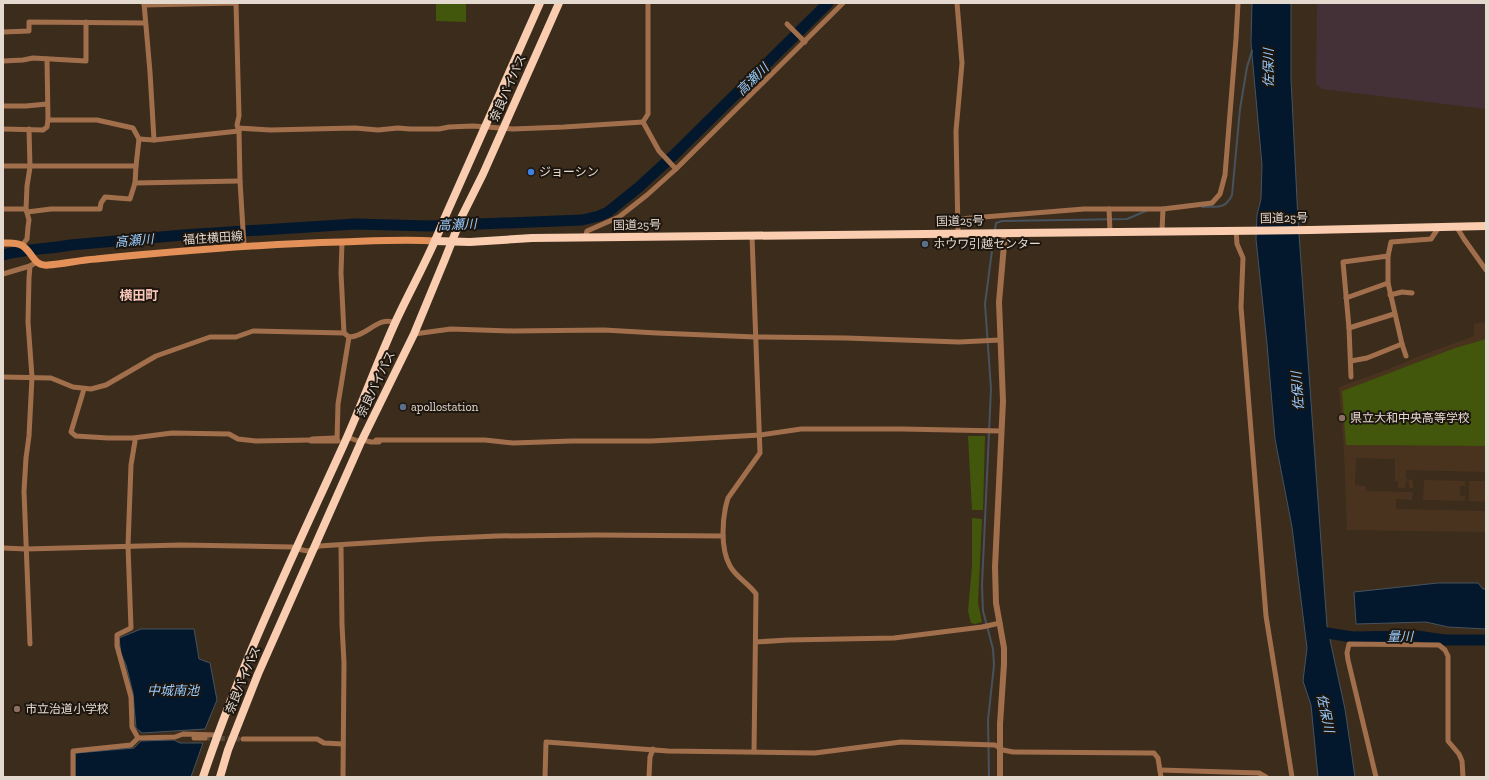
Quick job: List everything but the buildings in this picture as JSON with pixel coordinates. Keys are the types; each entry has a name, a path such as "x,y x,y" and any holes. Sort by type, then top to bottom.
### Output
{"highway":[{"name":"奈良バイパス","path":"203,777 217,735 264,622 297,548 341,439 436,239 540,3"},
{"name":"奈良バイパス","path":"220,777 228,750 258,674 362,441 414,334 461,218 559,3"},
{"name":"国道25号","path":"436,239 1310,230 1486,226"}],"main road":[{"name":"福住横田線","path":"34,264 47,266 102,258 244,244 436,239"},
{"path":"3,243 16,243 22,245 34,264"}],"street":[{"path":"154,140 144,4 236,3 240,181 244,244"},
{"path":"643,122 648,114 648,3"},
{"path":"585,238 587,231 619,217 635,205 676,168 842,3"},
{"path":"957,3 962,63 956,131 959,219 958,233"},
{"path":"959,219 1084,209 1162,208 1212,203 1220,194 1225,175 1238,3"},
{"path":"3,32 29,31 29,22 145,22"},
{"path":"3,61 33,58 86,61 86,22"},
{"path":"787,24 804,41"},
{"path":"3,129 42,130 47,127 47,59"},
{"path":"3,106 47,104"},
{"path":"3,209 100,209 105,198 130,198 135,183 139,140 134,128 97,120 48,120"},
{"path":"139,140 154,140 239,130 356,128 378,130 398,128 439,129 473,126 484,128 564,127 643,122"},
{"path":"643,122 662,153 676,168"},
{"path":"22,245 27,239 29,220 26,210 27,186 30,167 30,129"},
{"path":"3,166 136,166"},
{"path":"135,183 240,181"},
{"path":"1162,208 1162,231"},
{"path":"1109,209 1110,231"},
{"path":"1406,356 1394,314 1388,283 1388,256 1391,242 1431,239 1439,226"},
{"path":"1456,226 1486,270"},
{"path":"1236,230 1237,244 1243,258 1241,307 1266,616 1292,777"},
{"path":"998,233 1003,401 995,588 1004,664 1000,777"},
{"path":"752,236 760,454 728,498 723,536 730,566 756,594 754,752"},
{"path":"342,242 341,273 344,333 349,338"},
{"path":"1351,376 1349,328 1343,262 1388,256"},
{"path":"3,274 34,264"},
{"path":"30,644 24,491 26,458 30,436 32,377 28,322 28,278 34,264"},
{"path":"1346,298 1388,283"},
{"path":"1390,295 1402,292 1412,293"},
{"path":"1349,328 1394,314"},
{"path":"349,338 362,334 381,322 390,321 395,323"},
{"path":"414,334 451,328 513,331 604,330 755,337 846,338 959,342 1000,340"},
{"path":"3,377 51,378 62,384 84,390 91,390 106,386 156,356 210,337 236,337 253,331 344,333"},
{"path":"341,439 338,404 349,338"},
{"path":"1351,361 1367,358 1402,344"},
{"path":"84,390 71,432 76,436 133,438 172,433 229,434 238,438 256,442 312,440 312,442 341,439 371,442 393,442 394,439"},
{"path":"376,440 485,440 513,443 651,441 760,435 801,430 902,429 1001,431"},
{"path":"135,441 131,465 128,546 131,628 117,635 117,646 131,697 132,727 138,738"},
{"path":"3,548 26,549 180,545 297,548 304,551 313,550 318,546 341,546 429,539 497,536 723,536"},
{"path":"341,546 344,663 343,777"},
{"path":"756,642 894,638 982,627 1000,623"},
{"path":"1376,777 1348,660 1347,653 1349,644 1439,645 1445,650 1448,656 1448,742 1459,754 1462,761 1463,777"},
{"path":"175,737 183,734 217,735"},
{"path":"73,777 73,751 131,745 138,738 205,738"},
{"path":"243,739 317,739 324,743 343,744"},
{"path":"545,777 546,742 668,751 815,753 901,742 995,745 1003,750 1013,752 1154,753 1158,758 1160,777"},
{"path":"649,777 650,757 653,749"},
{"path":"1160,770 1259,773 1266,777"}],"shaded area":[{"path":"1317,3 1486,3 1486,109 1322,89 1316,84"},
{"name":"県立大和中央高等学校","path":"1486,322 1486,339 1455,348 1342,391 1355,445 1486,446 1486,472 1406,470 1406,479 1413,480 1413,488 1409,488 1409,482 1406,481 1405,488 1398,488 1398,481 1395,481 1395,459 1356,458 1355,485 1366,486 1366,491 1413,492 1412,500 1396,499 1396,509 1485,511 1486,502 1486,532 1347,530 1344,452 1339,387 1474,336 1474,324"},
{"path":"1424,480 1465,481 1465,486 1460,486 1460,496 1465,496 1465,501 1423,500"},
{"path":"1469,481 1486,481 1486,502 1469,501"}],"green space":[{"path":"436,3 466,3 466,22 436,21"},
{"path":"1486,339 1486,446 1346,445 1342,391 1455,348"},
{"path":"968,436 985,436 983,510 972,510"},
{"path":"972,518 982,519 978,603 982,622 975,624 971,623 968,611 972,567"}],"water":[{"name":"佐保川","path":"1252,3 1291,3 1291,79 1298,220 1327,626 1345,709 1355,777 1318,777 1311,705 1303,681 1307,648 1292,527 1275,439 1256,239 1257,215 1261,199 1262,165 1251,43"},
{"path":"1438,583 1478,583 1483,589 1486,589 1486,629 1448,627 1426,622 1356,624 1354,592"},
{"name":"中城南池","path":"141,629 194,629 199,659 210,663 217,700 205,729 142,733 136,728 133,693 126,665 121,654 119,638"},
{"path":"174,740 180,743 203,743 191,777 75,777 75,754 77,753 134,748 141,741"}],"waterway":[{"name":"高瀬川","path":"3,255 20,251 71,245 183,235 355,224 429,226 582,220 599,216 608,212 639,187 675,154 828,3"},
{"path":"1202,207 1216,207 1223,205 1232,195 1240,109 1247,67 1252,51"},
{"path":"995,230 996,223 1002,221 1127,219 1146,211"},
{"path":"989,777 988,720 994,665 993,649 983,611 982,585 991,389 985,304 994,235"},
{"name":"量川","path":"1315,631 1352,637 1417,636 1445,640 1486,640"}],"tunnel":[{"path":"205,738 243,739"}],"place":[{"name":"ジョーシン","path":"531,172"},
{"name":"ホウワ引越センター","path":"925,244"},
{"name":"apollostation","path":"403,407"},
{"name":"県立大和中央高等学校","path":"1342,418"},
{"name":"市立治道小学校","path":"17,709"}],"district":[{"name":"横田町","path":"139,295"}]}
